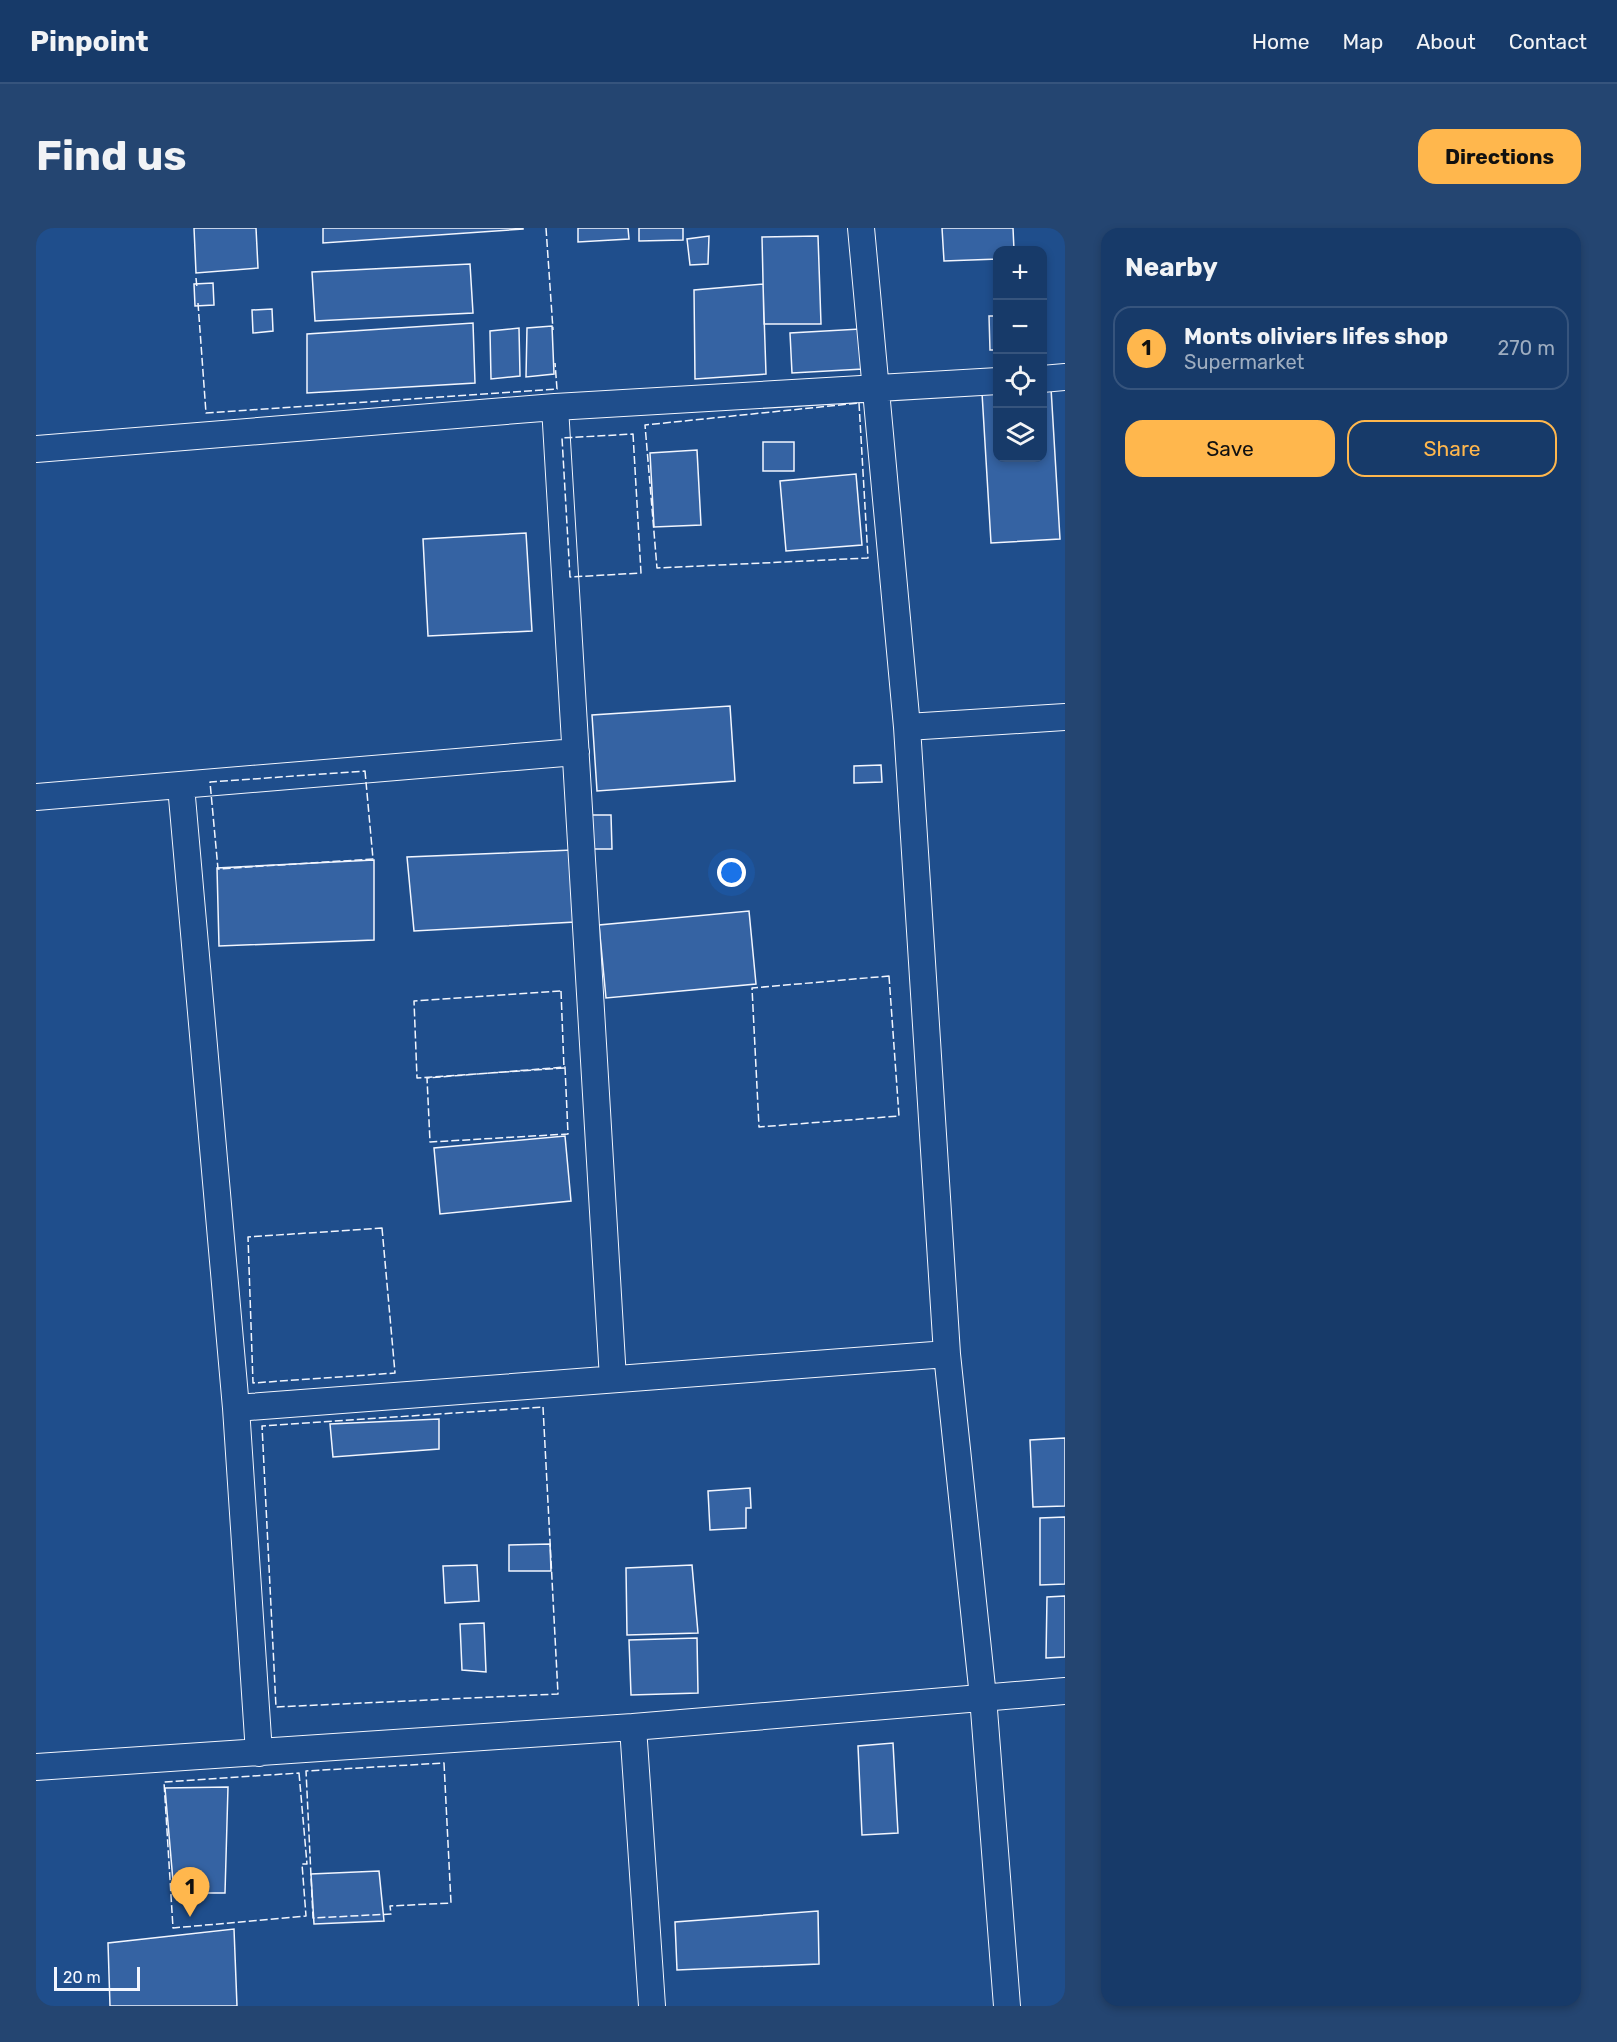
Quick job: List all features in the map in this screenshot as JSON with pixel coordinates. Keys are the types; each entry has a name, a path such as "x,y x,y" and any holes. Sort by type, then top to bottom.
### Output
{"street":[{"path":"861,228 907,727 947,1354 983,1696 1007,2006"},
{"path":"1047,379 1065,377"},
{"path":"36,449 555,407 993,381"},
{"path":"555,407 613,1379"},
{"path":"907,727 1065,717"},
{"path":"36,797 576,752"},
{"path":"181,786 236,1408 259,1753"},
{"path":"236,1408 947,1354"},
{"path":"36,1767 633,1727 983,1696 1065,1691"},
{"path":"633,1727 652,2006"}],"building":[{"path":"194,228 256,228 258,268 196,273"},
{"path":"323,228 523,228 523,229 323,243"},
{"path":"578,228 628,228 629,239 578,242"},
{"path":"639,228 683,228 683,240 639,241"},
{"path":"942,228 1013,228 1014,246 993,246 993,259 944,261"},
{"path":"709,236 708,264 690,265 687,239"},
{"path":"818,236 821,324 764,324 762,237"},
{"path":"470,264 473,313 315,321 312,272"},
{"path":"213,283 214,305 195,306 194,284"},
{"path":"763,284 766,374 695,379 694,290"},
{"path":"272,309 273,331 253,333 252,310"},
{"path":"989,316 993,316 993,350 990,350"},
{"path":"473,323 475,383 307,393 307,334"},
{"path":"552,326 554,374 526,377 527,328"},
{"path":"519,328 520,376 491,379 490,331"},
{"path":"860,329 863,369 792,373 790,333"},
{"path":"1047,388 1051,388 1060,539 991,543 982,393 993,392 993,462 1047,462"},
{"path":"763,442 794,442 794,471 763,471"},
{"path":"697,450 701,525 654,527 650,453"},
{"path":"856,474 862,545 786,551 780,481"},
{"path":"526,533 532,631 428,636 423,539"},
{"path":"730,706 735,781 597,791 592,715"},
{"path":"881,765 882,782 854,783 854,766"},
{"path":"592,815 611,815 612,849 592,849"},
{"path":"572,850 575,922 414,931 407,857"},
{"path":"374,860 374,940 219,946 217,868"},
{"path":"749,911 756,984 606,998 599,925"},
{"path":"565,1136 571,1201 440,1214 434,1148"},
{"path":"439,1419 439,1449 333,1457 330,1424"},
{"path":"1065,1438 1065,1506 1033,1507 1030,1440"},
{"path":"750,1488 751,1508 746,1508 746,1528 710,1530 708,1491"},
{"path":"1065,1517 1065,1584 1040,1585 1040,1518"},
{"path":"550,1544 551,1571 509,1571 509,1545"},
{"path":"477,1565 479,1601 445,1603 443,1566"},
{"path":"692,1565 698,1633 627,1635 626,1568"},
{"path":"1065,1596 1065,1657 1046,1658 1047,1597"},
{"path":"484,1623 486,1672 462,1670 460,1624"},
{"path":"697,1638 698,1693 631,1695 629,1640"},
{"path":"893,1743 898,1833 862,1835 858,1746"},
{"path":"228,1787 225,1893 174,1893 165,1788"},
{"path":"379,1871 384,1921 314,1924 311,1874"},
{"path":"818,1911 819,1964 677,1970 675,1922"},
{"path":"234,1929 237,2006 110,2006 108,1943"}],"fence":[{"path":"546,228 553,330"},
{"path":"196,278 197,288"},
{"path":"198,303 206,413 557,389 555,363"},
{"path":"859,403 868,558 657,568 645,425 859,403"},
{"path":"633,434 641,573 570,577 562,438 633,434"},
{"path":"365,771 373,859 218,869 210,782 365,771"},
{"path":"889,976 899,1116 759,1127 752,988 889,976"},
{"path":"561,991 564,1068 417,1078 414,1001 561,991"},
{"path":"565,1067 568,1134 430,1142 427,1078 565,1067"},
{"path":"382,1228 395,1373 253,1383 248,1237 382,1228"},
{"path":"543,1407 558,1694 276,1707 262,1426 543,1407"},
{"path":"444,1763 451,1903 390,1906 391,1914 313,1918 306,1771 444,1763"},
{"path":"299,1773 307,1864 302,1864 306,1916 173,1928 164,1782 299,1773"}],"place":[{"name":"Monts oliviers lifes shop","path":"190,1917"}]}
